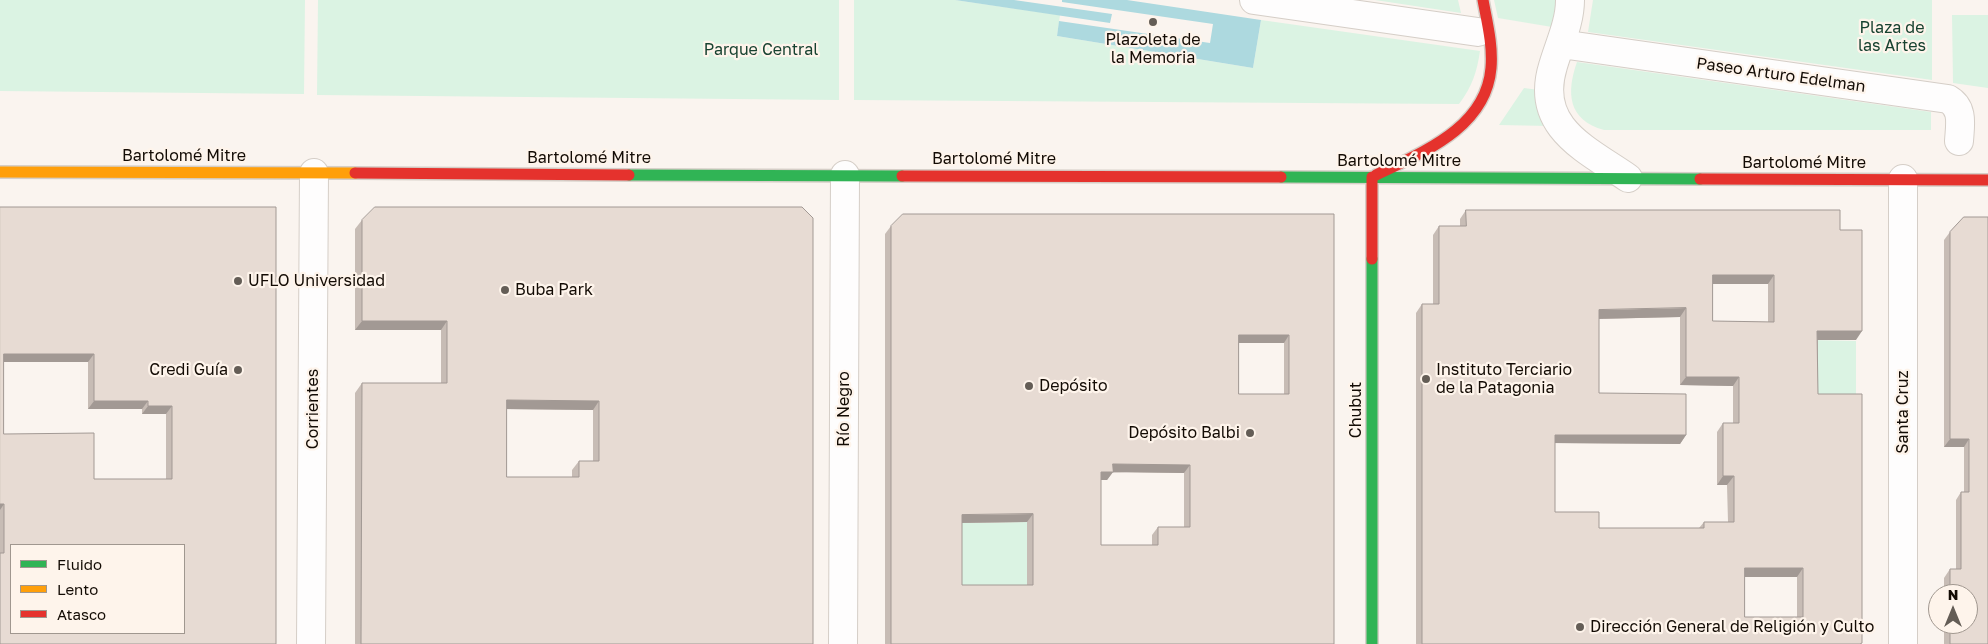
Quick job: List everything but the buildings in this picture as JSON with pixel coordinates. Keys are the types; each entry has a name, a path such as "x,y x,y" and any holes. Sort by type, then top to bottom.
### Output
{"main road":[{"path":"1372,177 1446,138 1472,116 1481,104 1487,91 1492,64 1490,34 1483,0"},
{"name":"Bartolomé Mitre","path":"0,172 1988,180"},
{"name":"Chubut","path":"1372,177 1372,644"}],"street":[{"path":"1254,0 1478,32"},
{"path":"1570,0 1568,19 1550,77 1549,100 1552,111 1561,127 1574,140 1628,178"},
{"name":"Paseo Arturo Edelman","path":"1568,45 1942,97 1953,102 1959,111 1959,141"},
{"name":"Corrientes","path":"311,644 314,173"},
{"name":"Río Negro","path":"843,644 845,175"},
{"name":"Santa Cruz","path":"1903,644 1904,179"}],"green space":[{"path":"0,0 305,0 304,94 0,91"},
{"name":"Parque Central","path":"318,0 839,0 839,100 317,95"},
{"name":"Parque Central","path":"854,0 955,0 1060,15 1057,36 1253,68 1261,20 1480,51 1473,79 1459,104 854,100"},
{"path":"1375,0 1458,0 1461,13"},
{"path":"1494,0 1562,0 1558,28 1498,18"},
{"name":"Plaza de las Artes","path":"1593,0 1932,0 1932,80 1588,32"},
{"name":"Plaza de las Artes","path":"1952,15 1988,15 1988,88 1953,83"},
{"name":"Plaza de las Artes","path":"1577,62 1931,112 1931,130 1604,130 1583,120 1573,104 1571,95 1572,84"},
{"path":"1524,88 1539,90 1550,126 1499,125"},
{"path":"1811,340 1856,341 1856,403 1812,403"},
{"path":"1027,522 1027,616 957,630 956,523"}],"water":[{"path":"955,0 1014,0 1112,14 1110,23"},
{"path":"1062,0 1127,0 1261,20 1253,68 1057,36 1059,21 1210,43 1213,24 1062,2"}],"traffic: fast":[{"path":"629,175 902,176"},
{"path":"1281,177 1700,179"},
{"path":"1372,259 1372,644"}],"traffic: slow":[{"path":"0,172 355,173"}],"traffic: jam":[{"path":"1376,175 1432,147 1465,122 1478,107 1487,89 1491,68 1490,42 1483,0"},
{"path":"355,173 629,175"},
{"path":"902,176 1281,177"},
{"path":"1372,177 1372,259"},
{"path":"1700,179 1988,180"}],"place":[{"name":"Plazoleta de la Memoria","path":"1153,22"},
{"name":"UFLO Universidad","path":"238,281"},
{"name":"Buba Park","path":"505,290"},
{"name":"Credi Guía","path":"238,370"},
{"name":"Instituto Terciario de la Patagonia","path":"1426,379"},
{"name":"Depósito","path":"1029,386"},
{"name":"Depósito Balbi","path":"1250,433"},
{"name":"Dirección General de Religión y Culto","path":"1580,627"}]}
